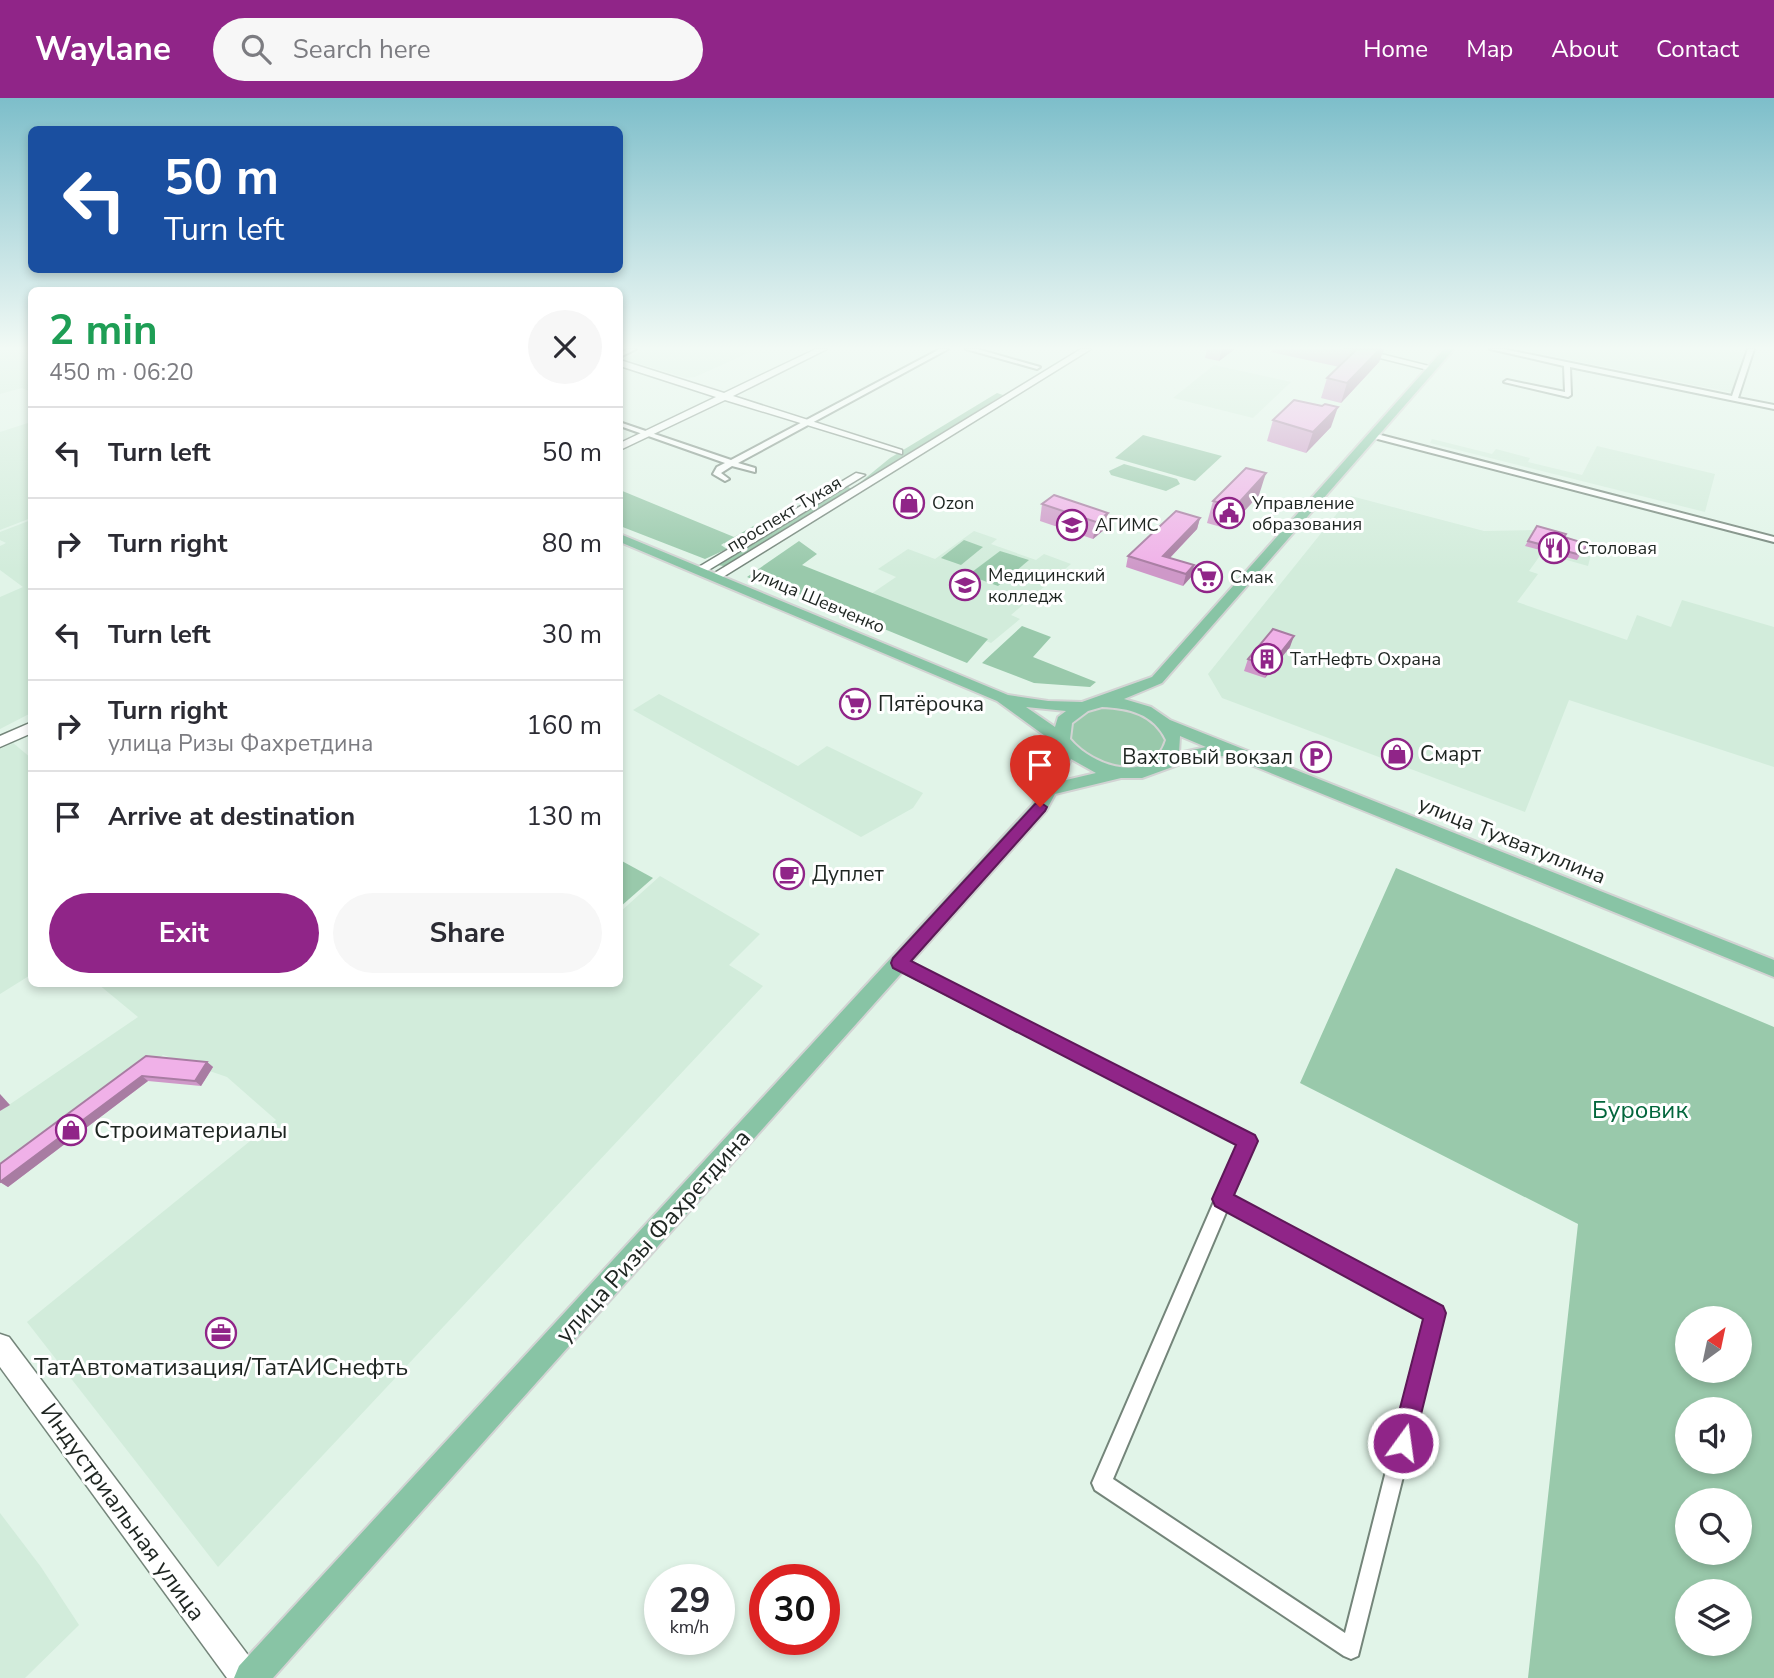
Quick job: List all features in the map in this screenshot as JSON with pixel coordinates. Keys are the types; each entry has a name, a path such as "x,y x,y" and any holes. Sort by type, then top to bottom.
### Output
{"main road":[{"path":"623,445 670,423"},
{"path":"808,423 898,452"},
{"name":"проспект Тукая","path":"698,571 946,423"},
{"name":"проспект Тукая","path":"714,578 967,423"},
{"path":"1003,698 1048,706 1082,707 1157,680 1384,423"},
{"path":"845,484 860,488"},
{"name":"улица Шевченко","path":"623,539 1003,698"},
{"path":"1157,680 1161,720 1174,740 1173,748 1163,763"},
{"path":"1003,698 1086,764 1117,773"},
{"path":"1102,702 1131,705 1161,720"},
{"path":"1064,744 1064,721 1082,707"},
{"name":"улица Тухватуллина","path":"1161,720 1234,753 1774,969"},
{"path":"0,742 28,729"},
{"name":"улица Ризы Фахретдина","path":"251,1678 1040,807 1060,768 1064,744"},
{"path":"1048,790 1117,773 1143,772 1199,751 1234,753"},
{"name":"Индустриальная улица","path":"0,1346 246,1678"}],"street":[{"path":"725,479 718,472 731,463 808,423"},
{"path":"623,425 752,470"},
{"path":"1373,435 1774,540"},
{"path":"899,963 1248,1141 1222,1199 1102,1483 1351,1649 1435,1313 1222,1199"}],"shaded area":[{"path":"28,423 28,519 0,530 0,432"},
{"path":"1432,439 1492,454 1496,449 1530,458 1528,462 1582,475 1597,446 1715,474 1705,512 1430,443"},
{"path":"1351,496 1484,531 1533,530 1593,547 1588,566 1542,553 1529,571 1538,574 1517,602 1627,640 1637,615 1671,627 1682,600 1774,627 1774,767 1569,700 1525,812 1222,698 1208,674"},
{"path":"28,521 28,715 0,729 0,597 23,587 0,570 0,546 6,543 0,540 0,532"},
{"name":"Медицинский колледж","path":"974,531 997,539 991,544 1036,560 1044,554 1071,564 1011,615 1020,619 991,643 871,594 896,577 878,569 908,549 935,559"},
{"path":"659,694 798,766 827,746 923,793 913,808 861,837 633,710"},
{"path":"13,743 28,756 28,976 0,994 0,749"},
{"path":"660,876 760,934 729,965 763,986 218,1567 27,1322 276,1120 227,1077 163,1055 0,1174 0,1111 138,1017 102,987 623,987 623,909"},
{"path":"0,1513 41,1567 79,1625 25,1678 0,1678"}],"green space":[{"path":"948,423 959,423 860,486 857,485 890,458"},
{"path":"1143,435 1222,456 1195,481 1115,458"},
{"path":"1124,464 1177,479 1180,484 1166,491 1111,475 1109,471"},
{"path":"848,487 854,490 724,566 717,565"},
{"path":"623,491 734,537 764,520 772,522 732,546 724,543 721,545 727,549 705,559 623,527"},
{"path":"964,540 983,547 961,565 941,558"},
{"path":"799,541 817,554 802,565 988,639 967,663 794,592 778,590 747,577"},
{"path":"1000,551 1029,560 998,586 968,575"},
{"path":"1022,626 1051,637 1033,657 1096,682 1090,687 1034,683 982,663"},
{"path":"1102,706 1123,707 1145,715 1161,731 1164,739 1160,755 1151,762 1138,766 1121,767 1088,757 1076,747 1070,737 1071,726 1081,715"},
{"path":"623,862 653,878 623,904"},
{"name":"Буровик","path":"1396,868 1774,1027 1774,1678 1528,1678 1578,1224 1300,1083"}],"building":[{"path":"1282,423 1322,423 1313,432"},
{"path":"1246,468 1266,473 1235,507 1213,501"},
{"path":"1054,495 1108,513 1096,522 1042,504"},
{"path":"1176,511 1200,518 1163,556 1194,565 1186,574 1128,556"},
{"path":"1537,526 1566,534 1564,537 1587,544 1581,555 1528,541"},
{"path":"1273,629 1294,636 1269,667 1248,659"},
{"path":"146,1056 207,1062 195,1081 142,1076 0,1182 0,1164"}],"place":[{"name":"Ozon","path":"909,503"},
{"name":"Управление образования","path":"1229,513"},
{"name":"АГИМС","path":"1072,525"},
{"name":"Столовая","path":"1554,548"},
{"name":"Смак","path":"1207,577"},
{"name":"Медицинский колледж","path":"965,585"},
{"name":"ТатНефть Охрана","path":"1267,659"},
{"name":"Пятёрочка","path":"855,704"},
{"name":"Смарт","path":"1397,754"},
{"name":"Вахтовый вокзал","path":"1316,757"},
{"name":"Дуплет","path":"789,874"},
{"name":"Строиматериалы","path":"71,1130"},
{"name":"ТатАвтоматизация/ТатАИСнефть","path":"221,1333"}],"route":[{"path":"1040,807 899,963 1248,1141 1222,1199 1435,1313 1403,1443"}]}
